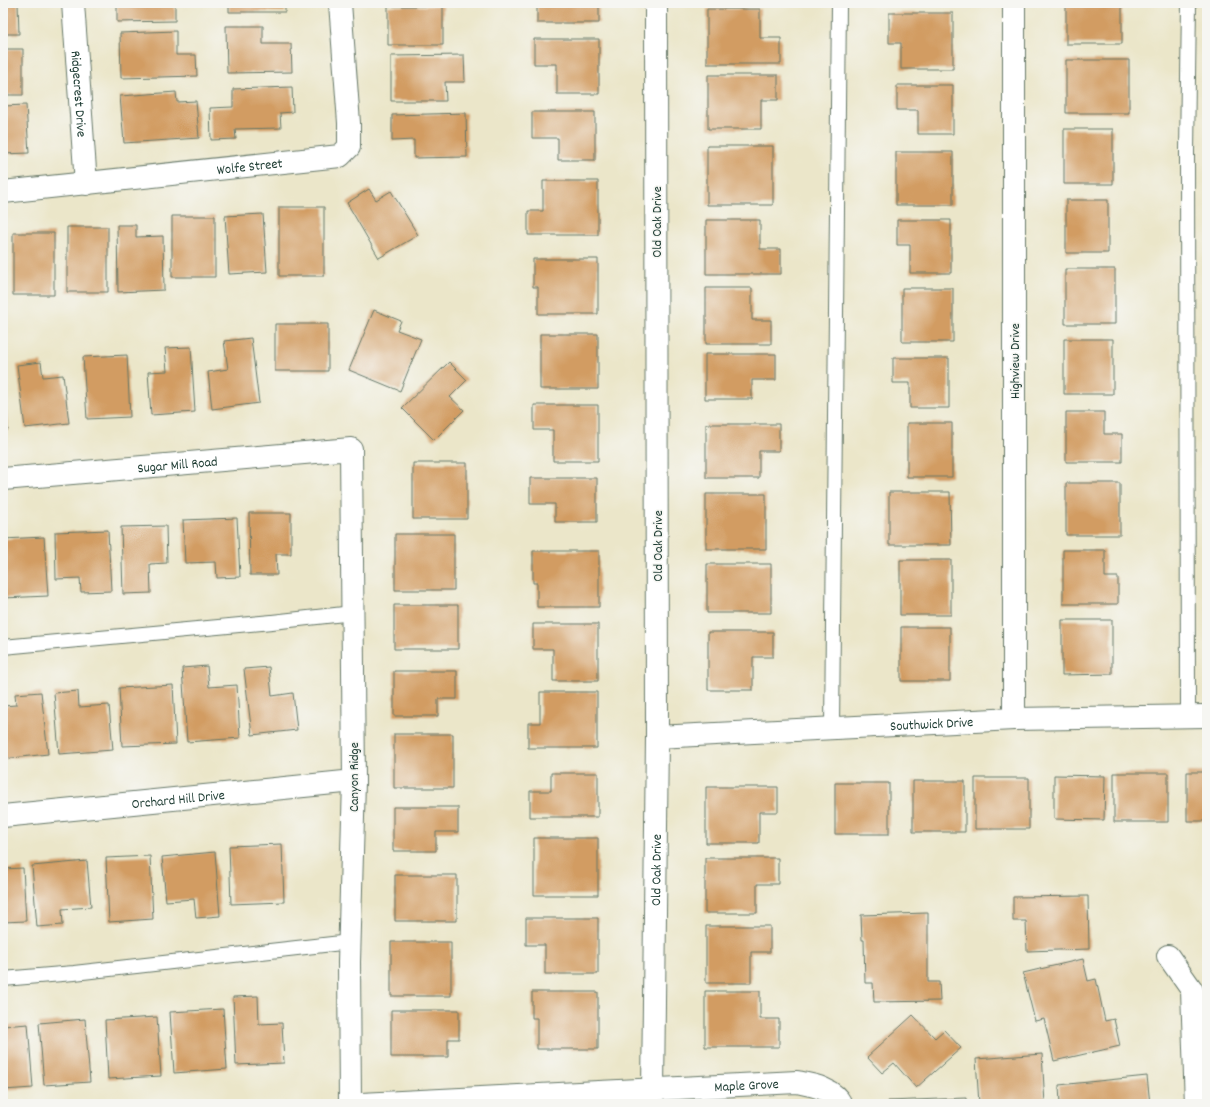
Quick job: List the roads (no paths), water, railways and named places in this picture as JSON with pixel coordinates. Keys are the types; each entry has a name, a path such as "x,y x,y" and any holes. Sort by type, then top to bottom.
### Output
{"street":[{"name":"Ridgecrest Drive","path":"73,3 86,184"},
{"name":"Wolfe Street","path":"3,192 340,156 349,147 349,123 340,3"},
{"name":"Old Oak Drive","path":"652,1090 657,738 656,3"},
{"name":"Highview Drive","path":"1014,3 1014,719"},
{"name":"Sugar Mill Road","path":"3,479 351,449"},
{"name":"Canyon Ridge","path":"350,1104 350,942 354,781 351,449"},
{"name":"Southwick Drive","path":"657,738 1014,719 1198,717"},
{"name":"Orchard Hill Drive","path":"3,816 354,781"},
{"path":"1168,956 1192,990 1196,1104"},
{"name":"Maple Grove","path":"361,1104 797,1082 820,1086 834,1095 841,1104"}],"lane":[{"path":"832,728 839,3"},
{"path":"1189,3 1187,144 1198,717"},
{"path":"3,647 353,613"},
{"path":"3,979 90,971 350,942"}]}
